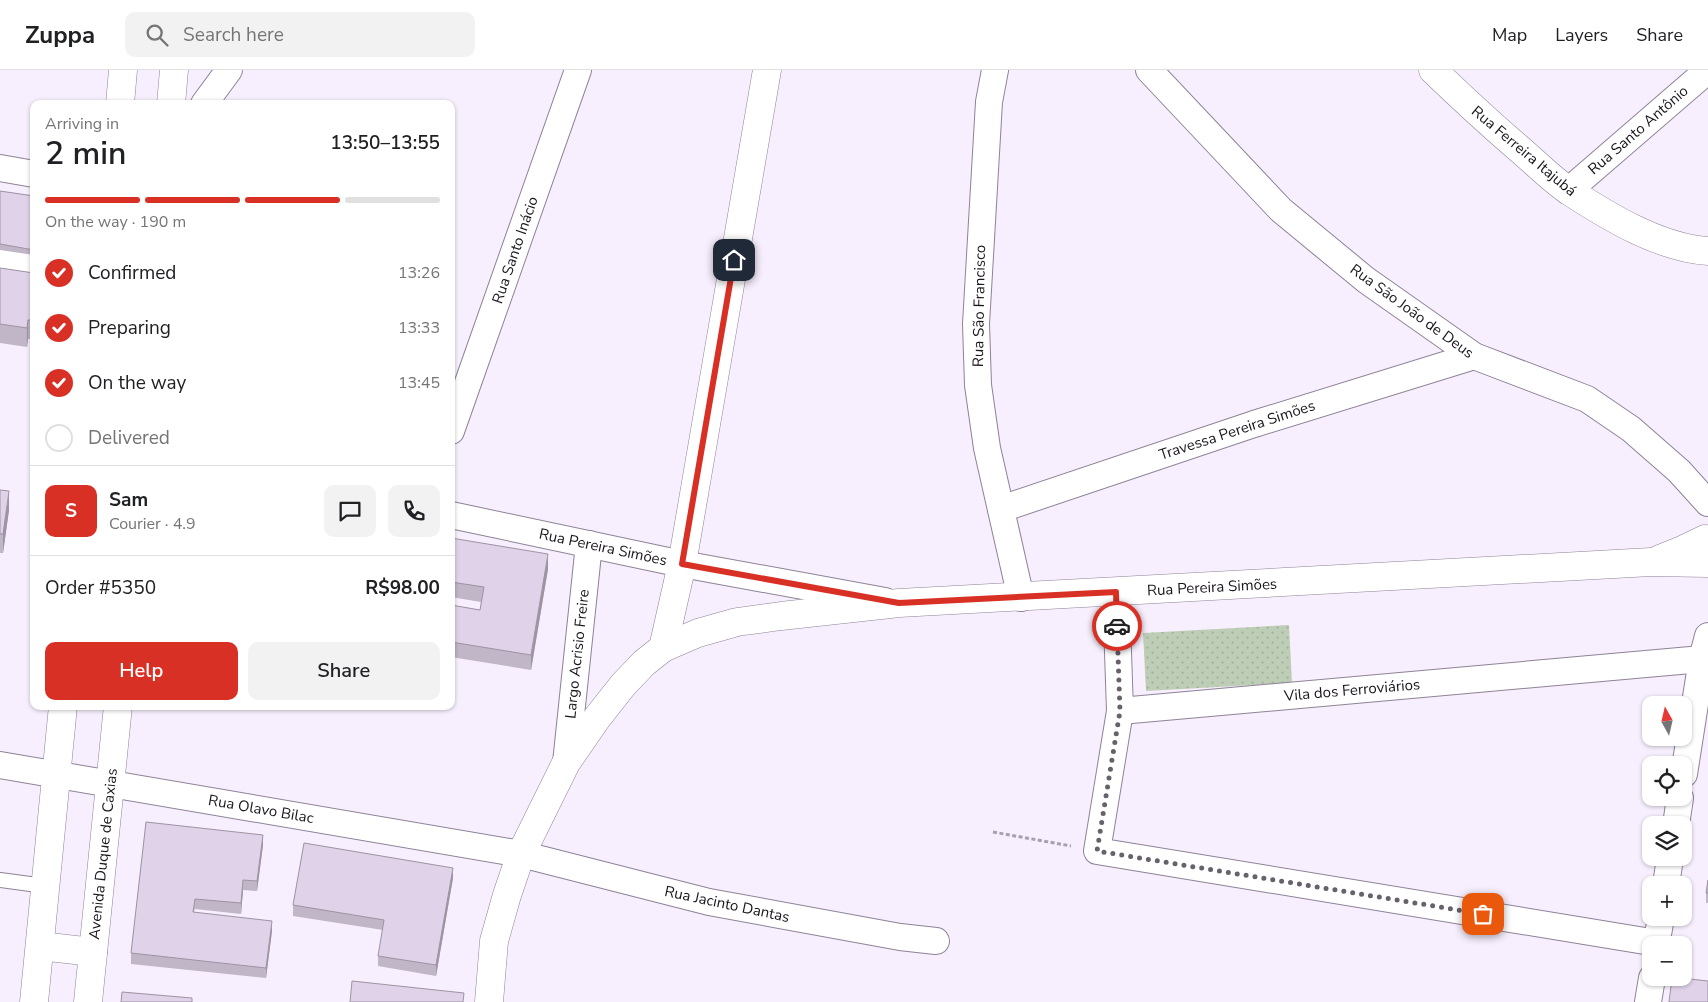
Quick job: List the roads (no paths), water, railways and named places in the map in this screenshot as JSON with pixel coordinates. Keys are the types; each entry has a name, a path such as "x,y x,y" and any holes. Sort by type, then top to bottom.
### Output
{"street":[{"path":"120,100 123,70"},
{"path":"171,100 174,70"},
{"path":"207,100 229,70"},
{"name":"Rua Santo Inácio","path":"455,420 578,70"},
{"path":"664,648 682,564 767,70"},
{"name":"Rua São Francisco","path":"995,70 988,102 976,324 978,385 987,448 1021,598"},
{"name":"Rua São João de Deus","path":"1149,70 1281,210 1366,280 1474,356 1587,399 1632,429 1679,471 1708,503"},
{"name":"Rua Ferreira Itajubá","path":"1433,70 1472,108 1568,191 1625,224 1661,240 1693,250 1708,251"},
{"name":"Rua Santo Antônio","path":"1568,191 1708,70"},
{"path":"0,168 30,173"},
{"path":"0,256 30,260"},
{"name":"Travessa Pereira Simões","path":"1001,509 1254,424 1474,356"},
{"name":"Rua Pereira Simões","path":"455,516 682,564 899,603 1021,598 1651,562 1680,551 1707,548"},
{"name":"Largo Acrisio Freire","path":"566,763 589,544"},
{"path":"1116,592 1120,711 1097,851 1642,942"},
{"path":"489,1002 494,941 521,854 566,763 597,718 623,685 644,663 664,648 698,633 737,622 899,603"},
{"path":"1687,756 1706,642"},
{"name":"Vila dos Ferroviários","path":"1120,711 1706,642"},
{"path":"34,1002 63,710"},
{"name":"Avenida Duque de Caxias","path":"88,1002 118,710"},
{"name":"Rua Olavo Bilac","path":"0,765 521,854"},
{"name":"Rua Jacinto Dantas","path":"521,854 708,902 900,937 936,941"},
{"path":"40,946 93,952"},
{"path":"1648,1002 1651,986"}],"lane":[{"path":"0,880 45,886"}]}
